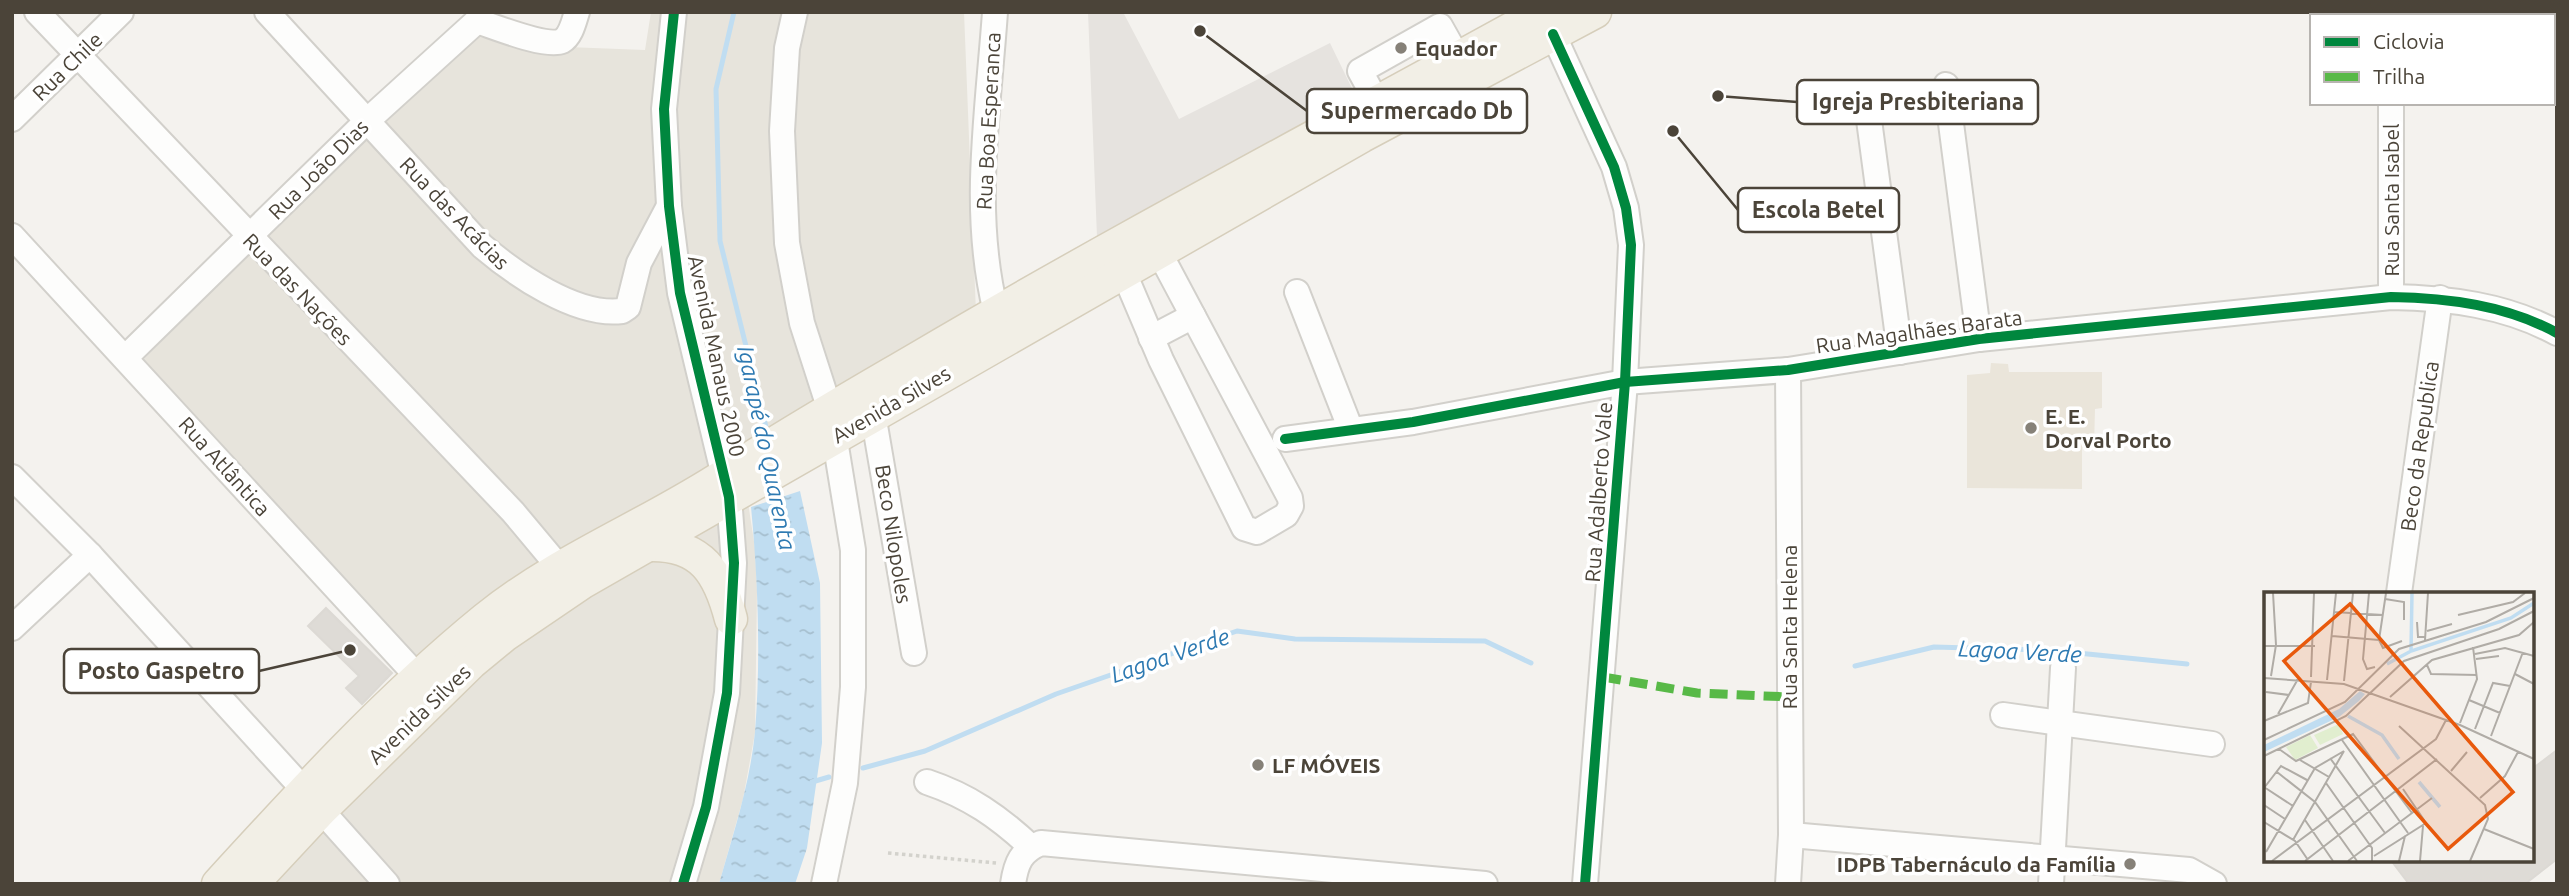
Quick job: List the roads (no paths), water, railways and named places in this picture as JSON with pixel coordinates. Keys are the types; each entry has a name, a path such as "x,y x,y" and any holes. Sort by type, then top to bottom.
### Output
{"main road":[{"name":"Avenida Silves","path":"218,884 312,800 427,686 489,616 559,567 732,483 832,423 996,312 1458,58 1548,23 1595,12"},
{"name":"Avenida Silves","path":"832,423 873,414 1362,136 1548,23"},
{"name":"Avenida Silves","path":"427,686 583,582 650,545 732,483"},
{"path":"650,545 671,544 690,551 707,564 725,594 731,620"},
{"name":"Avenida Silves","path":"252,884 312,800"}],"street":[{"name":"Rua das Nações","path":"37,12 249,238 513,512 559,567"},
{"name":"Rua Chile","path":"12,119 121,12"},
{"name":"Rua das Acácias","path":"267,12 482,246 513,272 551,293 587,307 617,312 628,307 639,262 669,206"},
{"path":"474,16 522,36 555,42 568,36 577,12"},
{"name":"Avenida Manaus 2000","path":"674,12 664,109 669,206 680,293 732,483 734,562 727,693 706,807 683,884"},
{"path":"795,12 787,48 782,131 786,243 802,323 832,423 853,550 853,687 845,783 824,884"},
{"name":"Rua Boa Esperanca","path":"995,12 982,171 983,239 996,312"},
{"name":"Rua João Dias","path":"126,357 474,16"},
{"name":"Rua Adalberto Vale","path":"1548,23 1615,167 1626,208 1631,245 1625,382 1585,884"},
{"path":"1946,85 1979,339"},
{"path":"1867,105 1900,352"},
{"name":"Rua Santa Isabel","path":"2391,297 2392,105"},
{"name":"Rua Atlântica","path":"12,236 427,686"},
{"path":"1124,273 1151,338 1244,528 1257,532 1286,515 1291,506 1290,498 1159,252"},
{"path":"1297,292 1351,430"},
{"name":"Rua Magalhães Barata","path":"1285,439 1625,382 1788,370 1979,339 2391,297 2440,298 2533,320 2557,333"},
{"name":"Beco da Republica","path":"2399,592 2440,298"},
{"path":"1151,338 1193,316"},
{"name":"Rua Santa Helena","path":"1788,370 1791,835 1788,884"},
{"name":"Beco Nilopoles","path":"873,414 914,653"},
{"path":"12,477 90,555 387,884"},
{"path":"12,628 90,555"},
{"path":"2052,872 2063,668"},
{"path":"2003,715 2212,744"},
{"path":"927,782 971,800 997,815 1020,865 1041,843 1485,884"},
{"path":"1791,835 2052,872 2189,870 2214,884"}],"water":[{"path":"800,491 820,583 822,743 807,848 795,884 719,884 745,790 755,732 758,620 751,507"}],"waterway":[{"name":"Igarapé do Quarenta","path":"734,12 716,89 720,241 768,435"},
{"name":"Igarapé do Quarenta","path":"778,482 783,503"},
{"name":"Lagoa Verde","path":"863,768 925,751 1056,694 1237,631 1295,639 1485,641 1531,663"},
{"name":"Lagoa Verde","path":"1855,666 1934,647 2048,650 2187,664"},
{"name":"Lagoa Verde","path":"812,782 829,777"}],"place":[{"name":"Supermercado Db","path":"1200,31"},
{"name":"Equador","path":"1401,48"},
{"name":"Igreja Presbiteriana","path":"1718,96"},
{"name":"Escola Betel","path":"1673,131"},
{"name":"E. E. Dorval Porto","path":"2031,428"},
{"name":"Posto Gaspetro","path":"350,650"},
{"name":"LF MÓVEIS","path":"1258,765"},
{"name":"IDPB Tabernáculo da Família","path":"2130,864"}]}
